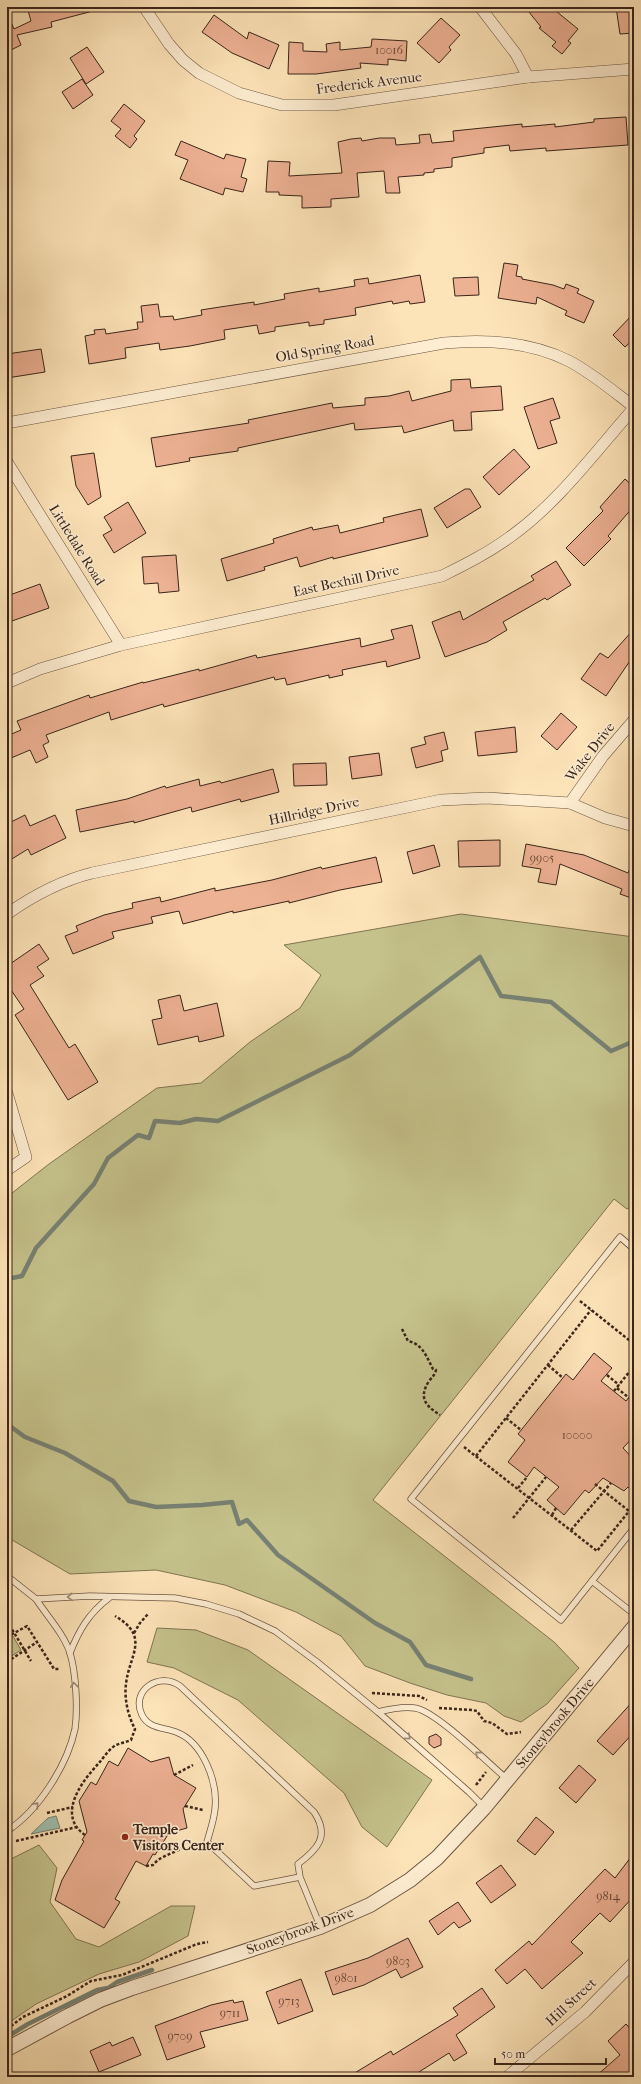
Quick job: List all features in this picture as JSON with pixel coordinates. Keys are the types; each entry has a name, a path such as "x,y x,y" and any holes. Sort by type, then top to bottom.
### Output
{"street":[{"name":"Frederick Avenue","path":"144,7 169,44 183,60 199,73 239,93 276,104 334,105 528,76 634,69"},
{"path":"480,7 516,54 528,76"},
{"name":"Old Spring Road","path":"7,422 444,343 473,340 515,345 544,351 568,361 634,407"},
{"name":"East Bexhill Drive","path":"7,683 40,669 121,645 442,576 480,557 512,536 552,501 634,407"},
{"name":"Littledale Road","path":"7,462 121,645"},
{"name":"Wake Drive","path":"570,803 603,756 634,720"},
{"name":"Hillridge Drive","path":"7,914 32,896 68,879 441,800 487,798 570,803 605,818 634,826"},
{"path":"7,1093 26,1157 7,1170"},
{"name":"Stoneybrook Drive","path":"7,2049 68,2016 107,1998 320,1927 370,1905 410,1880 437,1858 484,1808 634,1627"},
{"name":"Hill Street","path":"508,2077 585,2012 634,1962"}],"lane":[{"path":"634,1249 620,1238 411,1499 561,1620 634,1528"},
{"path":"7,1576 36,1599 70,1652 76,1696 75,1728 68,1749 51,1783 39,1802 18,1824 7,1831"},
{"path":"592,1580 634,1614"},
{"path":"36,1599 90,1596 109,1598 138,1596 174,1598 206,1604 239,1614 275,1631 317,1662 378,1712 469,1792 484,1808"},
{"path":"70,1652 84,1622 94,1610 109,1598"},
{"path":"300,1877 254,1886 207,1842 215,1809 215,1784 197,1748 190,1740 175,1731 154,1727 144,1719 140,1709 140,1699 147,1686 163,1680 171,1681 180,1686 314,1812 320,1820 322,1830 321,1840 316,1849 298,1864 300,1877 320,1927"},
{"path":"378,1712 394,1708 416,1708 435,1717 508,1780"}],"path":[{"path":"573,1296 634,1344"},
{"path":"476,1456 592,1310"},
{"path":"402,1329 408,1341 419,1345 433,1369 436,1370 425,1390 424,1400 427,1406 440,1416"},
{"path":"548,1365 563,1378"},
{"path":"614,1391 634,1366"},
{"path":"606,1375 629,1398"},
{"path":"506,1418 521,1430"},
{"path":"457,1441 597,1550 634,1505"},
{"path":"630,1456 634,1451"},
{"path":"518,1488 527,1477"},
{"path":"513,1518 546,1477"},
{"path":"571,1530 611,1483"},
{"path":"595,1484 634,1514"},
{"path":"552,1515 556,1508"},
{"path":"134,1633 148,1614"},
{"path":"115,1616 127,1624 134,1633 134,1659 125,1686"},
{"path":"7,1621 31,1661"},
{"path":"7,1637 27,1626 54,1669 58,1669"},
{"path":"7,1662 37,1642"},
{"path":"372,1693 419,1696 438,1708 477,1711 484,1721 492,1723 507,1734 521,1732"},
{"path":"85,1835 77,1827 72,1807 74,1798 89,1774 110,1750 131,1740"},
{"path":"174,1775 193,1765"},
{"path":"475,1785 486,1772"},
{"path":"184,1806 203,1810"},
{"path":"47,1813 72,1807"},
{"path":"16,1841 77,1827"},
{"path":"146,1866 153,1865 159,1858 169,1856 182,1848"}],"shaded area":[{"path":"461,914 634,937 634,1206 627,1209 614,1199 373,1500 554,1642 579,1668 547,1704 521,1722 504,1716 486,1703 447,1695 365,1666 341,1636 296,1612 225,1585 156,1570 70,1574 7,1537 7,1197 49,1164 157,1088 201,1083 250,1042 300,1008 321,975 284,945"},
{"path":"157,1628 196,1630 248,1650 432,1780 387,1847 362,1827 344,1793 238,1700 174,1668 147,1662"},
{"path":"13,1636 21,1650 7,1659 7,1640"},
{"path":"56,1816 60,1828 31,1834 48,1818"},
{"path":"39,1845 57,1868 50,1902 76,1939 99,1947 171,1906 195,1906 188,1936 139,1962 99,1974 36,2004 7,2024 7,1861"}],"building":[{"path":"27,7 92,7 93,11 51,22 52,27 17,35 21,45 7,52 7,13 14,29 31,21"},
{"path":"525,7 551,7 578,29 568,41 571,43 562,54 552,46 556,42 539,28 541,27"},
{"path":"616,7 629,7 630,18 634,17 634,33 620,34"},
{"path":"214,15 247,39 249,32 279,45 269,69 232,53 202,32"},
{"path":"441,18 460,35 449,47 451,50 439,63 417,43"},
{"path":"372,39 407,41 406,61 388,59 388,65 360,63 361,68 316,74 288,74 289,42 303,43 303,51 327,52 326,44 340,42 340,50 371,47"},
{"path":"87,47 104,72 86,84 70,58"},
{"path":"82,79 93,95 73,109 62,92"},
{"path":"124,104 145,121 134,136 137,139 130,148 115,136 121,129 111,121"},
{"path":"626,117 628,145 546,151 546,148 510,151 509,145 484,148 484,153 452,158 452,167 434,169 434,172 424,173 424,175 398,177 400,193 386,193 384,171 357,173 359,197 331,199 331,207 302,208 302,196 279,195 279,192 266,192 268,161 290,162 289,176 342,173 338,142 351,139 361,138 362,141 379,138 395,138 396,145 420,143 419,135 430,134 432,143 454,141 453,131 522,124 522,127 555,124 555,127 594,122 594,119"},
{"path":"181,141 224,159 226,154 246,159 241,177 247,179 243,192 225,188 223,195 180,179 188,160 175,155"},
{"path":"504,263 518,265 516,276 522,277 522,279 553,285 564,289 566,284 579,289 577,293 594,301 584,323 565,315 567,311 537,297 536,304 498,298"},
{"path":"420,275 425,302 410,304 409,301 393,304 392,301 355,308 356,315 324,320 324,324 309,326 309,322 275,327 275,331 259,334 257,325 224,330 225,339 190,346 160,350 159,343 125,348 126,358 89,364 85,336 95,334 94,330 105,329 106,334 138,329 137,322 143,322 141,306 158,304 160,317 173,316 174,320 202,315 201,310 254,302 254,305 285,299 284,294 319,288 319,292 355,286 354,280 368,278 369,284"},
{"path":"478,277 479,295 455,296 453,278"},
{"path":"634,313 634,339 625,347 613,335"},
{"path":"41,349 45,372 7,378 7,354"},
{"path":"470,379 471,388 501,386 503,410 471,412 472,430 454,431 453,420 404,433 402,426 355,430 354,423 238,448 238,451 189,458 190,461 156,467 151,438 249,423 248,420 332,403 333,408 365,405 365,398 389,396 409,391 412,401 451,391 451,380"},
{"path":"553,398 560,418 550,421 557,443 538,449 524,407"},
{"path":"514,449 530,467 499,495 483,477"},
{"path":"94,453 101,497 88,505 76,486 71,456"},
{"path":"625,479 634,487 634,506 608,536 611,539 584,566 566,548 603,511 600,507"},
{"path":"465,489 470,489 481,507 447,528 434,508"},
{"path":"128,502 146,533 114,553 103,535 112,530 104,517"},
{"path":"421,509 428,536 333,559 333,557 300,567 297,557 264,567 265,570 227,581 221,559 274,543 273,539 312,527 313,530 338,525 340,533 384,522 383,518"},
{"path":"176,555 179,591 159,593 158,583 144,584 142,557"},
{"path":"556,561 571,585 547,600 545,598 503,622 507,630 487,642 445,657 432,622 460,611 463,620 534,580 531,576"},
{"path":"40,584 49,608 9,622 7,615 7,596"},
{"path":"412,625 420,658 387,667 386,661 342,670 343,675 329,678 329,675 287,685 285,678 275,680 274,677 164,707 163,704 111,720 109,712 46,735 49,742 43,745 48,757 36,763 30,750 11,758 7,749 7,736 21,730 17,721 89,695 90,698 143,682 199,669 199,671 256,655 257,658 360,638 361,647 394,639 391,630"},
{"path":"634,629 634,655 606,696 581,679 600,653 608,658"},
{"path":"561,713 577,727 557,750 541,736"},
{"path":"515,727 517,752 478,756 475,732"},
{"path":"444,732 448,749 441,751 443,761 416,768 411,748 426,744 424,737"},
{"path":"379,753 382,775 352,779 349,757"},
{"path":"326,763 327,785 294,786 293,764"},
{"path":"273,769 279,792 241,802 240,799 192,812 191,807 134,823 134,821 80,832 76,810 127,799 165,786 166,788 199,779 200,786 220,781 221,783"},
{"path":"25,815 30,826 55,815 66,838 31,855 28,849 7,862 7,824"},
{"path":"500,840 500,866 459,867 458,841"},
{"path":"526,844 584,855 628,873 634,859 634,899 620,894 622,889 560,864 556,885 538,882 541,869 522,866"},
{"path":"434,845 440,866 413,874 407,852"},
{"path":"376,857 382,882 340,890 289,903 289,901 233,913 233,911 183,924 179,911 151,917 153,923 112,932 114,938 73,954 65,936 78,931 76,926 104,915 133,908 132,903 160,897 161,902 215,888 215,891 272,880 321,867 322,869"},
{"path":"39,944 49,959 37,967 44,976 30,985 69,1048 75,1044 98,1082 68,1100 15,1015 24,1009 7,984 7,966"},
{"path":"180,995 184,1011 217,1003 224,1036 199,1042 198,1036 158,1045 152,1020 162,1018 158,1000"},
{"path":"594,1353 612,1368 601,1381 626,1401 634,1391 634,1436 623,1448 634,1460 634,1491 628,1487 624,1491 603,1478 589,1493 585,1490 564,1515 547,1500 559,1487 534,1467 527,1477 508,1462 525,1440 518,1434 566,1374 573,1380"},
{"path":"634,1700 634,1732 613,1755 597,1741"},
{"path":"436,1734 441,1738 441,1745 434,1748 429,1744 429,1737"},
{"name":"Temple Visitors Center","path":"128,1748 151,1762 169,1757 174,1775 196,1788 183,1809 187,1828 169,1833 146,1866 136,1861 115,1899 120,1902 104,1928 55,1900 62,1880 84,1841 82,1840 87,1832 79,1801 91,1782 96,1785 109,1761 118,1766"},
{"path":"579,1765 596,1780 576,1803 559,1788"},
{"path":"536,1817 554,1832 535,1855 517,1841"},
{"path":"634,1853 634,1896 610,1922 600,1913 571,1942 583,1953 542,1989 525,1969 507,1984 495,1970 529,1941 532,1945 605,1869 615,1878"},
{"path":"501,1865 516,1885 491,1903 476,1883"},
{"path":"458,1902 471,1921 459,1928 454,1922 438,1935 429,1921"},
{"path":"408,1938 423,1967 401,1978 396,1969 364,1985 333,1995 325,1972 368,1958"},
{"path":"301,1979 313,2011 278,2024 266,1992"},
{"path":"482,1988 495,2007 456,2035 467,2053 454,2061 449,2053 411,2077 348,2077 391,2051 393,2055 458,2015 453,2008"},
{"path":"233,2000 234,2003 243,2001 248,2020 200,2032 205,2047 167,2060 155,2026 211,2005"},
{"path":"626,2024 634,2033 634,2073 629,2077 595,2077 620,2055 608,2041"},
{"path":"133,2037 141,2055 99,2072 90,2051 110,2042 112,2046"}],"waterway":[{"path":"7,1279 22,1276 36,1248 94,1184 108,1158 138,1135 149,1138 155,1121 180,1123 196,1119 218,1121 350,1055 480,957 501,996 551,1002 611,1051 632,1042 634,1043"},
{"path":"7,1424 25,1437 65,1453 113,1481 129,1501 156,1507 232,1502 239,1524 247,1520 278,1555 375,1623 410,1642 426,1665 471,1679"},
{"path":"7,2037 28,2024 97,1990 108,1988 117,1982 152,1970"}],"place":[{"name":"Temple Visitors Center","path":"125,1837"}]}
